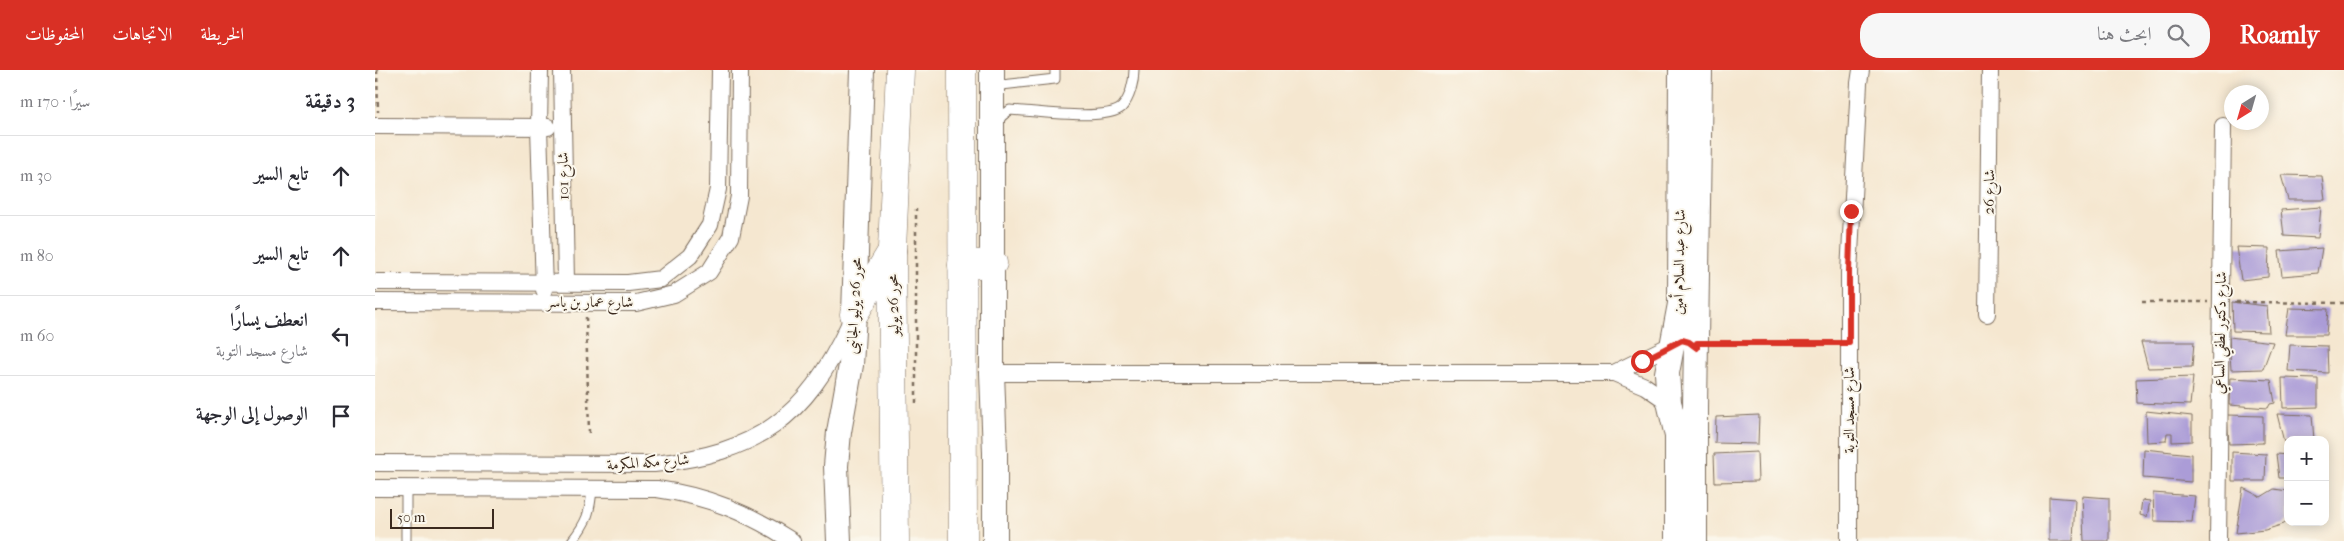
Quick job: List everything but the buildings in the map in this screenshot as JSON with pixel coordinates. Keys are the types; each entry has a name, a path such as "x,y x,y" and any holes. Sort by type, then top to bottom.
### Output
{"highway":[{"name":"محور 26 يوليو","path":"895,541 892,249 900,70"},
{"path":"961,70 963,541"},
{"path":"855,314 892,249"},
{"path":"962,265 993,263"}],"street":[{"name":"شارع 101","path":"540,70 539,127 544,302"},
{"name":"شارع 101","path":"562,70 566,282"},
{"name":"شارع عمار بن ياسر","path":"375,282 543,281 628,283 661,279 690,256 710,225 718,189 720,70"},
{"name":"شارع عمار بن ياسر","path":"375,302 636,303 674,294 709,272 731,237 739,196 740,70"},
{"name":"محور 26 يوليو الجانبى","path":"839,541 836,466 840,424 851,365 855,314 862,70"},
{"name":"شارع عبد السلام أمين","path":"1677,541 1677,436 1669,402 1667,373 1680,304 1681,70"},
{"name":"شارع عبد السلام أمين","path":"1695,541 1700,70"},
{"name":"شارع مسجد التوبة","path":"1849,541 1849,272 1861,70"},
{"name":"شارع 26","path":"1987,314 1990,70"},
{"path":"992,78 992,372 995,453 995,541"},
{"path":"377,126 562,127"},
{"name":"شارع دكتور لطفي الساعي","path":"2218,541 2223,126"},
{"path":"718,161 739,161"},
{"name":"شارع مكه المكرمة","path":"378,463 654,464 691,460 727,450 760,434 791,414 816,384 834,358 855,314"},
{"path":"1614,373 1678,342 1686,341 1697,346"},
{"path":"992,372 1614,373 1645,386 1685,410 1695,408"},
{"path":"378,463 378,488"},
{"path":"415,488 418,463"},
{"path":"492,464 493,488"},
{"path":"591,465 591,489"},
{"name":"شارع مكه المكرمة","path":"378,488 657,489 698,496 738,510 792,541"}],"lane":[{"path":"992,78 1055,79 1055,70"},
{"path":"993,130 1010,110 1094,115 1110,113 1121,107 1127,97 1134,81 1134,70"},
{"path":"406,541 415,488"},
{"path":"571,541 586,521 591,509 591,489"}],"path":[{"path":"377,70 377,126"},
{"path":"916,207 916,404"},
{"path":"2142,302 2344,303"},
{"path":"586,303 589,433"},
{"path":"1697,346 1849,343"}],"route":[{"path":"1642,361 1682,340 1689,342 1697,348 1697,343 1849,343 1851,211"}]}
